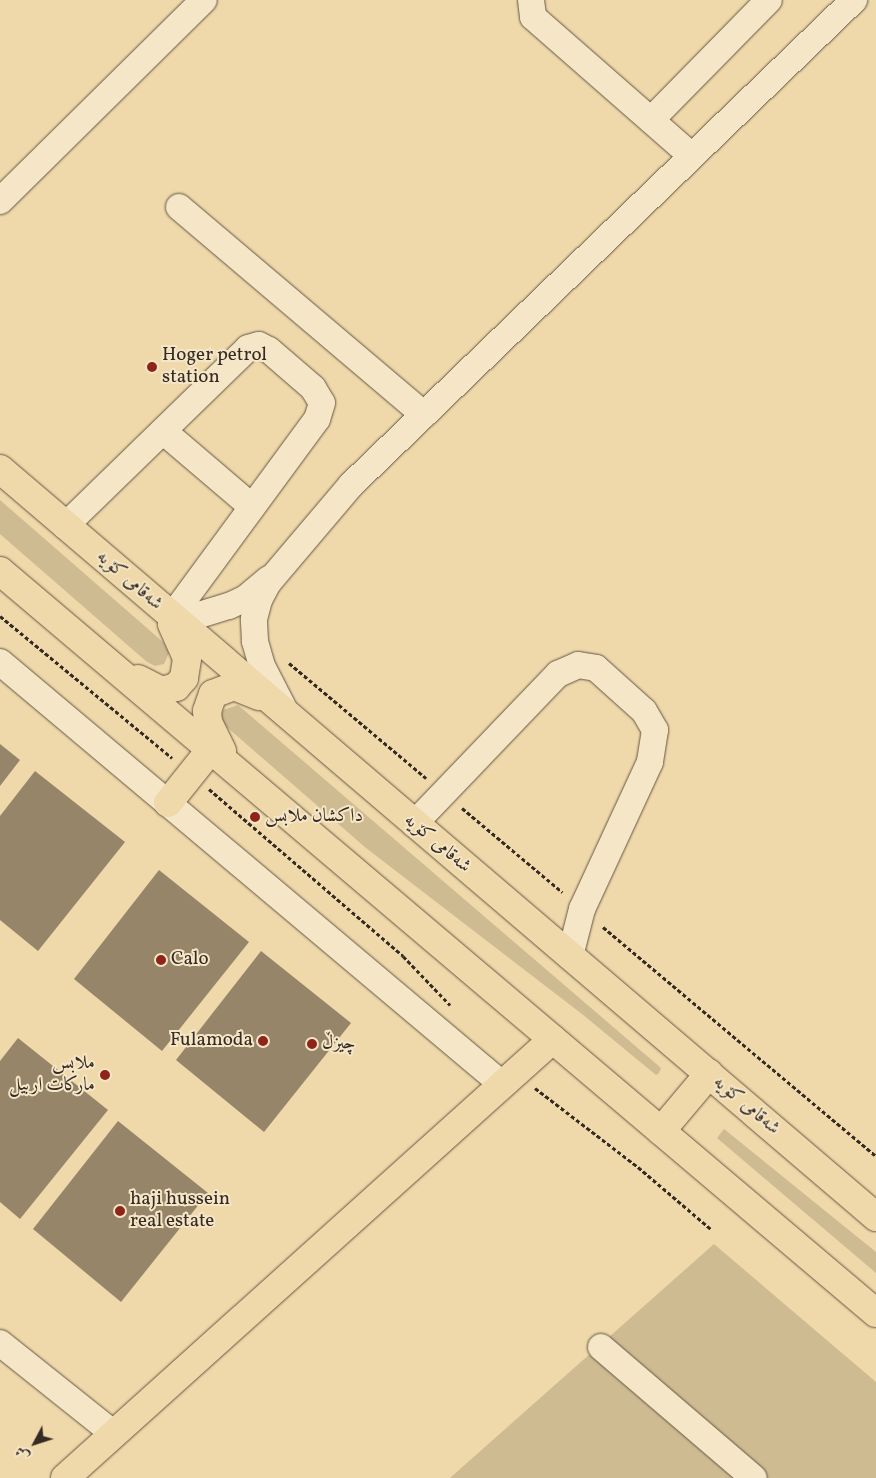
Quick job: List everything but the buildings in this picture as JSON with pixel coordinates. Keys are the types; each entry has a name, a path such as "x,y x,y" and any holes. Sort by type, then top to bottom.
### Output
{"main road":[{"name":"شەقامی کۆیە","path":"0,469 269,702 876,1217"},
{"path":"0,571 104,656 876,1313"},
{"path":"104,656 150,687 162,691 176,687 187,668 185,647 171,623 150,600"},
{"path":"220,755 208,722 207,711 213,694 234,686 269,702"},
{"path":"168,803 191,774 220,755"},
{"path":"65,1478 553,1039"},
{"path":"661,1131 709,1074"}],"street":[{"path":"0,201 204,0"},
{"path":"531,0 533,18 692,156"},
{"path":"651,120 769,0"},
{"path":"171,618 199,615 229,606 253,593 282,566 352,485 854,0"},
{"path":"179,207 424,415"},
{"path":"65,526 248,348 259,345 277,356 319,394 321,411 171,618"},
{"path":"163,430 252,507"},
{"path":"282,566 259,600 254,619 255,641 275,695 295,724"},
{"path":"0,662 168,803 510,1078"},
{"path":"414,824 558,674 578,665 596,668 644,711 654,730 650,762 582,908 570,956"},
{"path":"0,1343 114,1434"},
{"path":"601,1347 754,1478"}],"path":[{"path":"0,616 191,774 403,956 456,1012"},
{"path":"510,1078 638,1167 712,1230"}],"shaded area":[{"path":"0,500 163,642 169,653 164,664 155,666 147,662 0,534"},
{"path":"238,705 661,1068 659,1073 656,1075 582,1014 366,848 221,722 223,710"},
{"path":"724,1129 876,1252 876,1273 717,1138"},
{"path":"714,1244 876,1382 876,1478 450,1478"}],"place":[{"name":"Hoger petrol station","path":"152,367"},
{"name":"داكشان ملابس","path":"255,817"},
{"name":"Calo","path":"161,960"},
{"name":"Fulamoda","path":"263,1041"},
{"name":"چیزڵ","path":"312,1044"},
{"name":"ملابس ماركات اربيل","path":"105,1075"},
{"name":"haji hussein real estate","path":"120,1211"}]}
